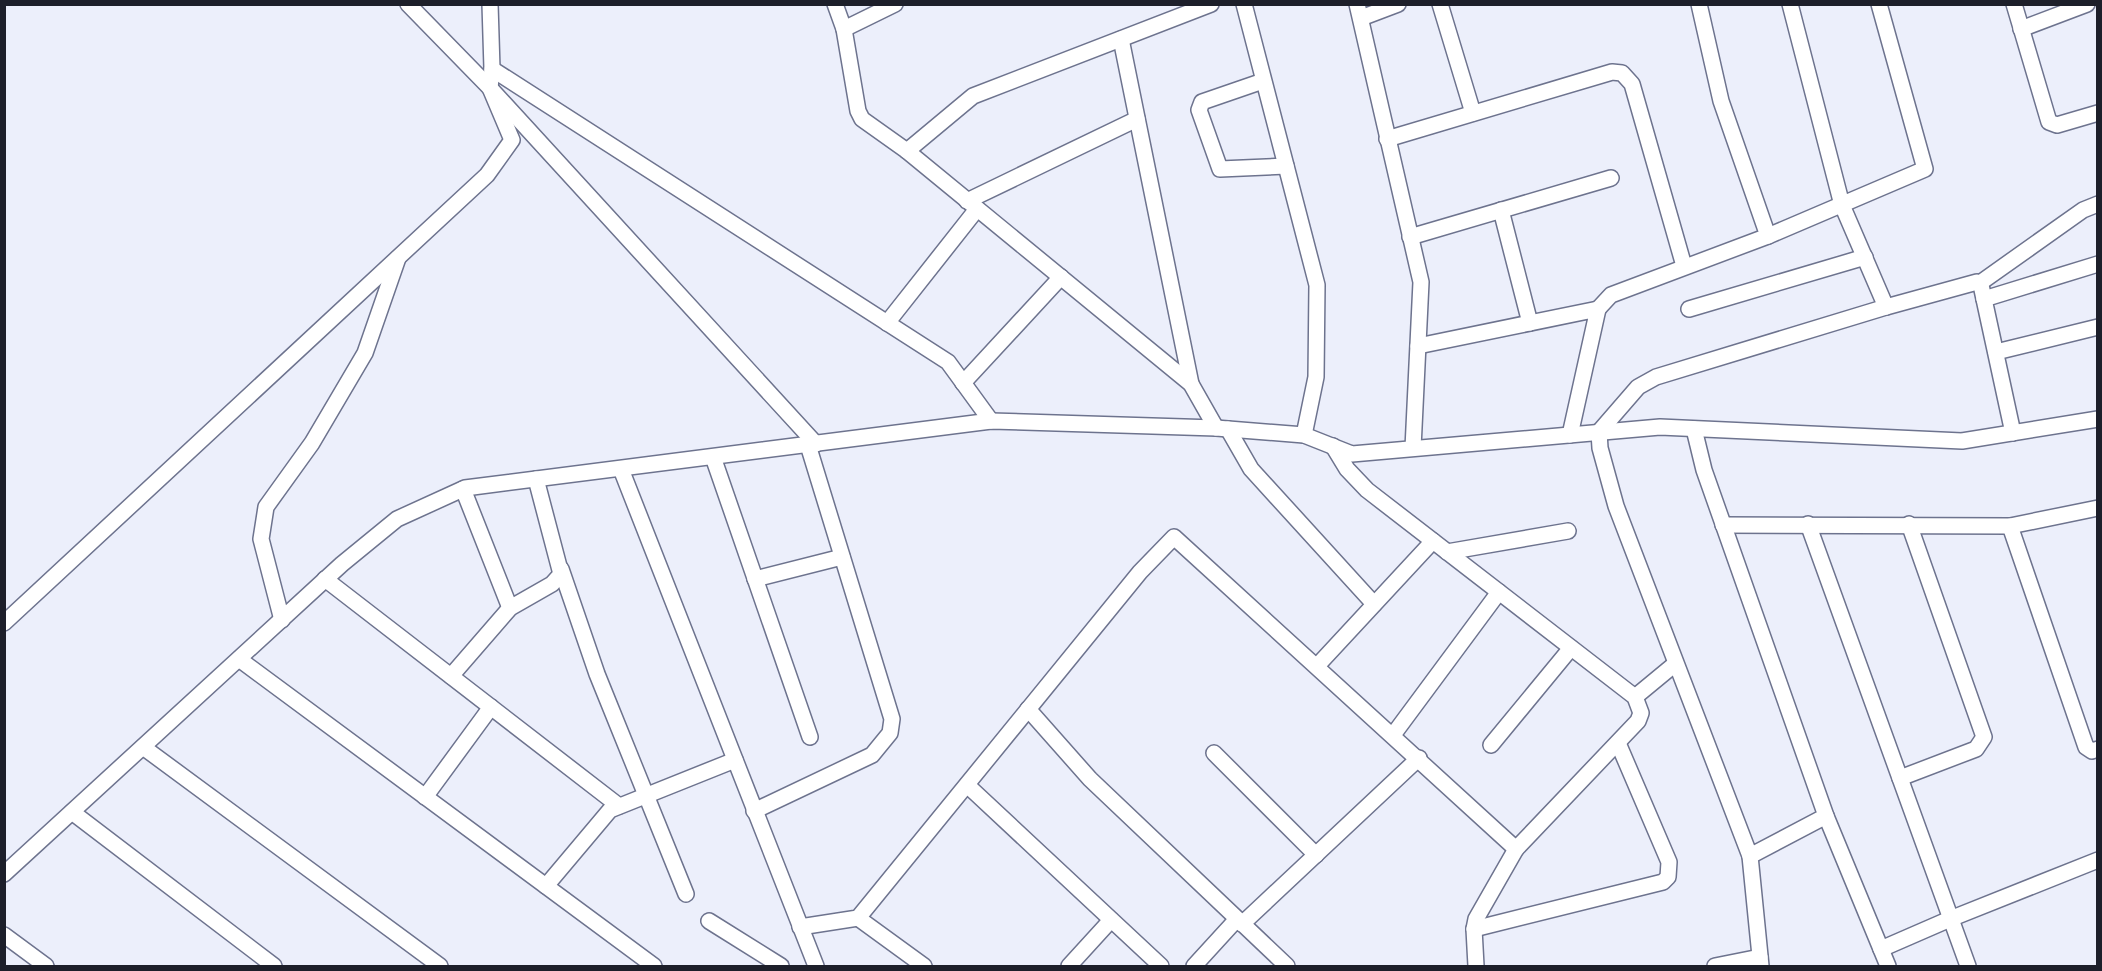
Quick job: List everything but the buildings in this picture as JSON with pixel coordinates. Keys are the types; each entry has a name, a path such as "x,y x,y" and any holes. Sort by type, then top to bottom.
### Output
{"street":[{"path":"408,4 490,88 812,444 842,557 892,719 890,733 872,755 754,811"},
{"path":"4,623 488,175 512,140 490,88 492,69 490,4"},
{"path":"836,4 844,29 858,111 862,119 907,151 1191,384 1251,469 1374,604"},
{"path":"844,29 895,4"},
{"path":"907,151 973,96 1121,39 1186,9 1210,4"},
{"path":"1244,4 1317,285 1316,377 1304,435"},
{"path":"1398,4 1359,11 1421,282 1413,448"},
{"path":"1440,4 1473,113"},
{"path":"1699,4 1721,101 1768,236"},
{"path":"1790,4 1842,205 1886,307"},
{"path":"1569,435 1598,309 1611,295 1768,236 1925,169 1879,4"},
{"path":"2014,4 2049,122 2057,125 2097,113"},
{"path":"2021,29 2087,4"},
{"path":"1121,39 1191,384"},
{"path":"492,69 948,362 991,421"},
{"path":"1387,139 1612,72 1626,76 1632,84 1684,266"},
{"path":"1263,81 1202,102 1199,110 1220,169 1286,166"},
{"path":"887,323 972,205 1137,119"},
{"path":"1410,237 1611,178"},
{"path":"1715,966 1761,962 1750,856 1616,506 1600,448 1599,432 1632,393 1647,381 1886,307 1980,283 2083,210 2097,204"},
{"path":"1501,210 1530,323"},
{"path":"282,620 261,539 266,507 312,443 365,353 398,257"},
{"path":"1689,309 1864,257"},
{"path":"1984,298 2097,264"},
{"path":"963,382 1061,277"},
{"path":"1980,283 2013,433"},
{"path":"1418,346 1598,309"},
{"path":"1995,352 2097,327"},
{"path":"4,874 325,579 397,519 463,489 991,421 1222,428 1304,435 1352,454 1660,427 1962,441 2097,419"},
{"path":"1694,429 1704,470 1826,816 1888,966"},
{"path":"1333,446 1347,469 1367,490 1635,697 1641,713 1638,721 1618,743 1516,849 1476,919 1474,928 1476,966"},
{"path":"713,457 810,737"},
{"path":"621,469 800,927 810,963"},
{"path":"536,479 561,569 597,674 686,894"},
{"path":"463,489 510,608"},
{"path":"1723,525 2010,526 2097,508"},
{"path":"1900,778 1976,749 1984,737 1909,524"},
{"path":"1808,525 1968,966"},
{"path":"2010,526 2086,747 2092,751 2097,749"},
{"path":"1447,552 1568,531"},
{"path":"800,927 858,918 1140,572 1174,537 1419,758 1516,849"},
{"path":"1317,666 1433,541"},
{"path":"755,579 842,557"},
{"path":"451,676 510,608 552,584 558,579 561,569"},
{"path":"325,579 619,806"},
{"path":"1393,735 1499,592"},
{"path":"1491,745 1571,648"},
{"path":"239,659 654,966"},
{"path":"1635,697 1675,664"},
{"path":"425,797 491,707"},
{"path":"1028,709 1090,779 1287,966"},
{"path":"1474,928 1663,882 1668,877 1669,862 1618,743"},
{"path":"143,747 440,966"},
{"path":"1214,753 1316,855"},
{"path":"1194,966 1240,921 1316,855 1419,758"},
{"path":"546,886 603,816 619,806 735,760"},
{"path":"967,785 1161,966"},
{"path":"72,812 274,966"},
{"path":"1750,856 1826,816"},
{"path":"1881,950 1950,919 2097,860"},
{"path":"858,918 924,966"},
{"path":"1069,966 1111,920"},
{"path":"709,921 781,966"},
{"path":"4,935 46,966"}]}
